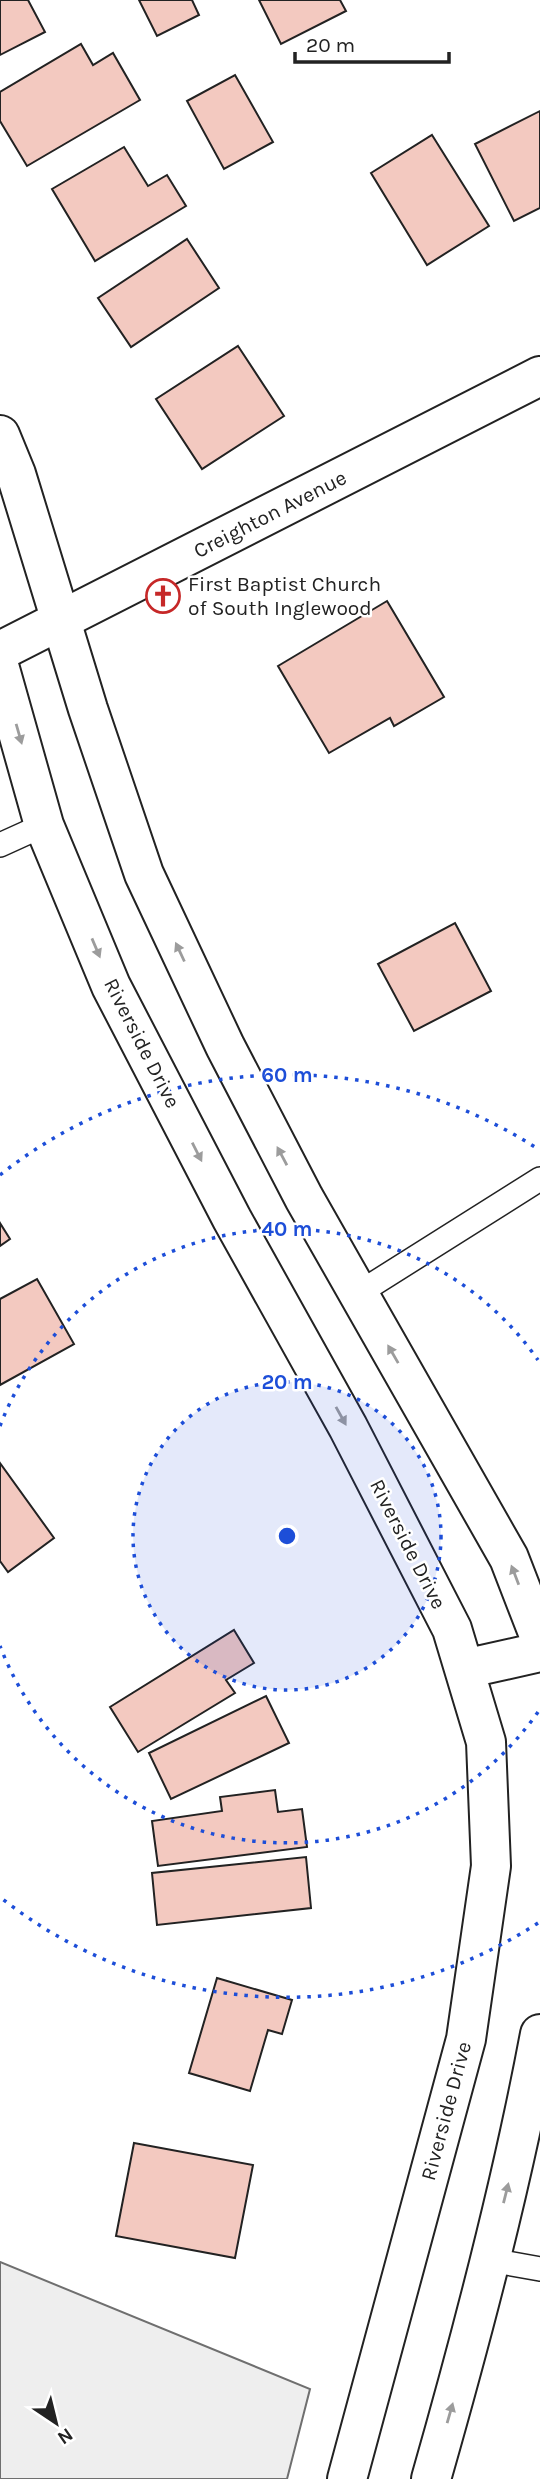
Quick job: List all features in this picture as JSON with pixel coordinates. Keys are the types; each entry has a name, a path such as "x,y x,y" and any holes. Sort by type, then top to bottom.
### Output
{"street":[{"name":"Creighton Avenue","path":"0,651 540,376"},
{"path":"0,435 16,474 88,709 144,874 225,1046 304,1198 509,1558 540,1638"},
{"name":"Riverside Drive","path":"0,669 44,825 111,986 232,1219 366,1463 452,1629 486,1742 491,1866 466,2039 347,2479"},
{"path":"464,1669 540,1652"},
{"path":"431,2479 490,2260 540,2034"}],"lane":[{"path":"0,845 44,825"},
{"path":"359,1293 540,1179"},
{"path":"490,2260 540,2269"}],"shaded area":[{"path":"0,2262 310,2389 287,2479 0,2479"}],"building":[{"path":"0,0 28,0 45,32 0,55"},
{"path":"139,0 192,0 199,15 157,36"},
{"path":"259,0 340,0 346,11 281,44"},
{"path":"81,44 93,65 113,53 140,100 27,166 0,121 0,92"},
{"path":"235,75 273,142 224,169 187,101"},
{"path":"540,111 540,208 514,221 475,144"},
{"path":"432,135 489,226 427,265 371,173"},
{"path":"124,147 148,186 167,175 186,206 95,261 52,189"},
{"path":"187,239 219,288 131,347 98,298"},
{"path":"238,346 284,416 202,469 156,399"},
{"path":"387,601 444,697 394,726 390,718 329,753 278,666"},
{"path":"455,923 491,991 414,1031 378,964"},
{"path":"0,1223 10,1239 0,1246"},
{"path":"37,1279 74,1344 0,1385 0,1299"},
{"path":"0,1463 54,1538 8,1572 0,1561"},
{"path":"234,1630 254,1663 226,1680 235,1693 138,1752 110,1707"},
{"path":"266,1696 289,1743 171,1799 149,1753"},
{"path":"275,1790 278,1812 302,1809 307,1847 158,1866 152,1821 222,1811 220,1797"},
{"path":"306,1857 311,1908 157,1925 152,1873"},
{"path":"217,1978 292,2000 282,2034 268,2030 250,2091 189,2073"},
{"path":"134,2143 253,2165 235,2258 116,2236"}],"place":[{"name":"First Baptist Church of South Inglewood","path":"163,596"}]}
